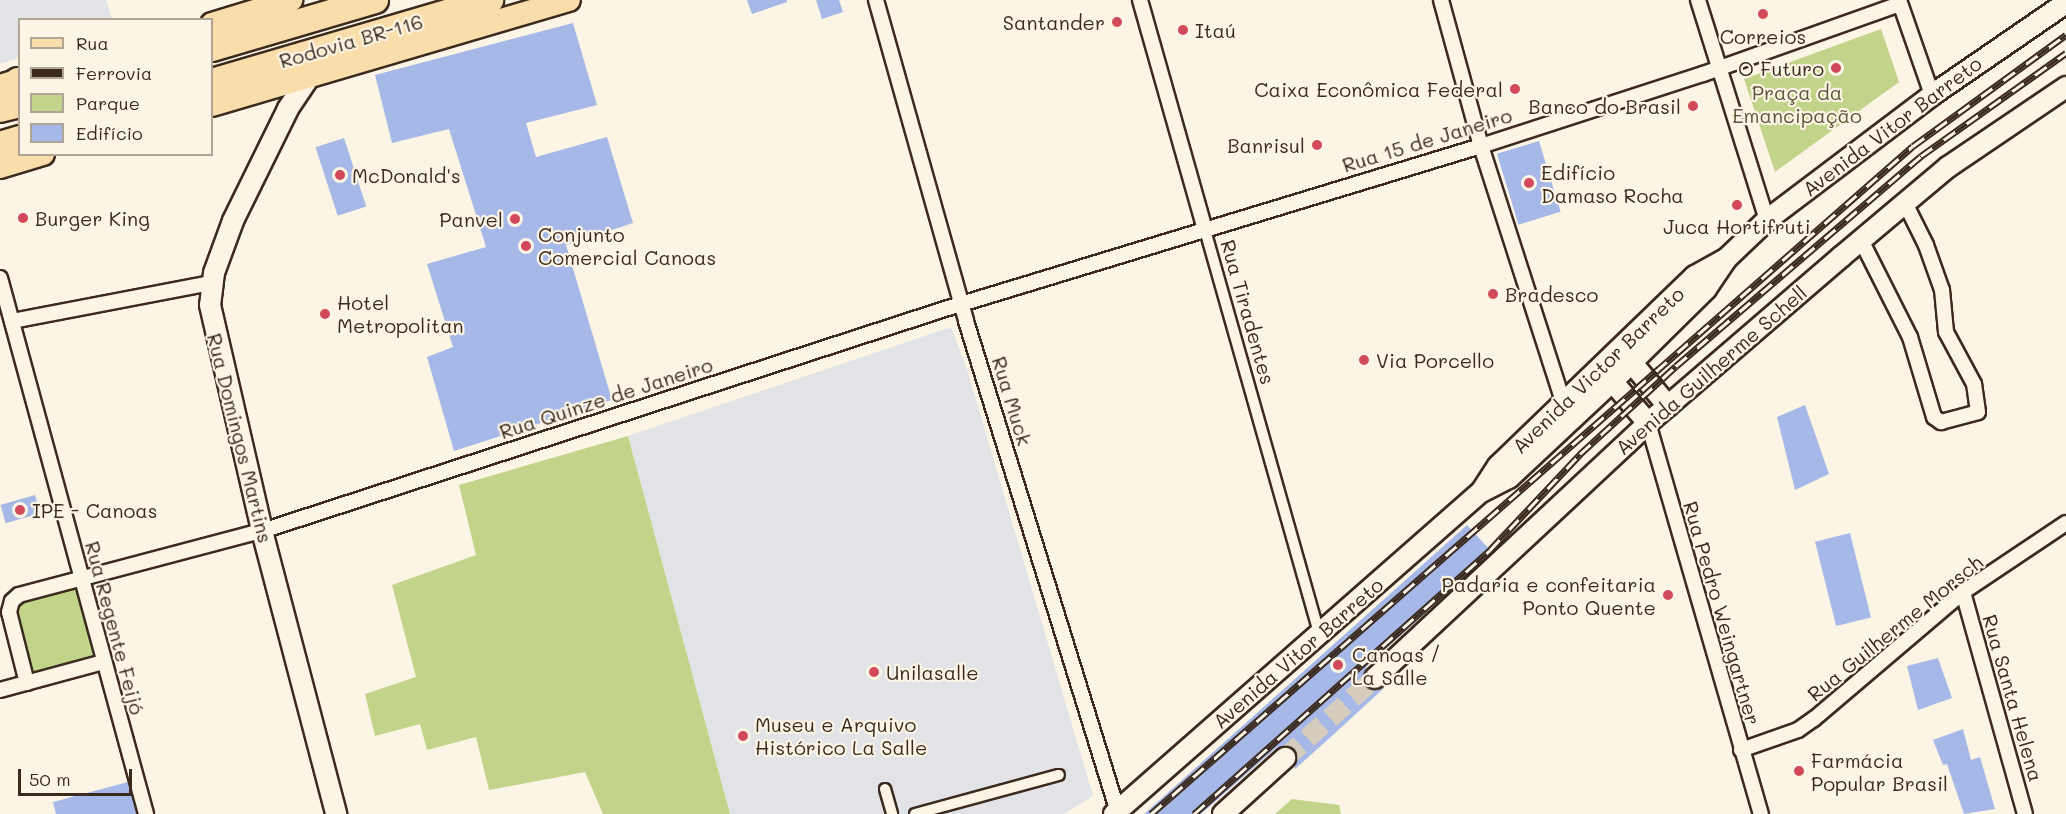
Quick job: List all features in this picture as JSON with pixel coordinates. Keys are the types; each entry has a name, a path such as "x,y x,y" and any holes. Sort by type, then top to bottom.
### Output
{"highway":[{"name":"Rodovia BR-116","path":"213,48 375,0"},
{"name":"Rodovia BR-116","path":"213,82 490,0"},
{"path":"0,110 15,86"},
{"path":"0,145 18,140"}],"main road":[{"path":"213,24 291,0"},
{"path":"213,105 569,0"},
{"name":"Avenida Vitor Barreto","path":"1726,259 1767,220 1932,95 2066,3"},
{"name":"Rua Domingos Martins","path":"310,76 288,109 246,194 212,283 212,325 262,531 336,814"},
{"name":"Avenida Guilherme Schell","path":"1375,678 1648,423 1861,240 1948,167 2066,87"},
{"path":"0,167 36,156"},
{"path":"1481,492 1509,478 1632,363 1706,289 1726,259"},
{"name":"Avenida Victor Barreto","path":"1481,492 1498,466 1695,276 1726,259"},
{"path":"1632,363 1668,406"},
{"path":"1612,381 1648,423"},
{"name":"Avenida Vitor Barreto","path":"1116,813 1481,492"},
{"path":"1223,814 1285,758"}],"street":[{"name":"Rua Muck","path":"876,0 962,304 1116,813"},
{"name":"Rua Tiradentes","path":"1140,0 1319,634"},
{"path":"1441,0 1481,146 1563,402"},
{"path":"1698,0 1767,220"},
{"name":"Rua 15 de Janeiro","path":"962,304 1481,146 1719,68 1899,2"},
{"path":"1899,2 1932,95"},
{"path":"1861,240 1910,337 1934,417 1941,422 1978,412 1974,384 1946,332 1942,290 1930,256 1905,203"},
{"name":"Rua Regente Feijó","path":"0,278 146,814"},
{"path":"12,321 212,283"},
{"name":"Rua Quinze de Janeiro","path":"262,531 962,304"},
{"name":"Rua Pedro Weingartner","path":"1648,423 1761,814"},
{"name":"Rua Guilherme Morsch","path":"1741,750 1798,730 1814,719 1963,592 2066,523"},
{"path":"27,683 10,620 12,602 19,595 80,577 262,531"},
{"name":"Rua Santa Helena","path":"1963,592 2025,814"},
{"path":"0,690 104,662"},
{"path":"915,814 1059,775"},
{"path":"885,789 892,814"}],"shaded area":[{"path":"0,0 106,0 112,18 18,18 18,58 0,64"},
{"name":"Unilasalle","path":"951,327 966,366 1093,796 1064,814 730,814 628,436"}],"green space":[{"name":"Praça da Emancipação","path":"1881,29 1899,82 1775,172 1744,79"},
{"path":"628,436 730,814 603,814 585,772 489,790 476,737 427,750 420,724 375,736 365,694 416,677 392,585 476,555 459,485"},
{"path":"76,587 94,657 31,673 16,608 23,601"},
{"path":"1292,799 1339,805 1341,814 1275,814"}],"building":[{"path":"747,0 787,0 787,2 752,14"},
{"path":"816,0 839,0 843,12 822,19"},
{"name":"Conjunto Comercial Canoas","path":"573,23 597,105 526,123 536,157 607,137 633,223 566,245 612,400 454,451 427,357 453,347 427,264 486,247 449,129 392,143 375,75"},
{"path":"344,138 366,206 338,216 315,147"},
{"name":"Edifício Damaso Rocha","path":"1539,141 1561,212 1519,225 1497,154"},
{"path":"1805,405 1829,474 1795,490 1777,417"},
{"name":"IPE - Canoas","path":"35,495 40,513 6,523 0,505"},
{"path":"1467,525 1492,552 1366,667 1366,686 1372,690 1384,688 1295,769 1294,750 1288,746 1276,748 1201,814 1144,814"},
{"path":"1850,533 1871,617 1836,626 1815,542"},
{"path":"1938,658 1952,698 1918,710 1907,666"},
{"path":"1963,729 1971,760 1980,757 1995,809 1964,814 1947,764 1943,765 1933,740"},
{"path":"128,782 137,814 56,814 53,802"}],"tunnel":[{"path":"1285,758 1375,678"}],"railway":[{"path":"1151,814 1913,146 2066,35"},
{"path":"1194,814 1490,550 1580,454 1676,366 1921,156 2066,53"}],"place":[{"name":"Correios","path":"1763,14"},
{"name":"Santander","path":"1117,22"},
{"name":"Itaú","path":"1183,30"},
{"name":"O Futuro","path":"1836,68"},
{"name":"Caixa Econômica Federal","path":"1515,89"},
{"name":"Banco do Brasil","path":"1693,106"},
{"name":"Banrisul","path":"1317,145"},
{"name":"McDonald's","path":"340,175"},
{"name":"Edifício Damaso Rocha","path":"1529,183"},
{"name":"Juca Hortifruti","path":"1737,205"},
{"name":"Burger King","path":"23,218"},
{"name":"Panvel","path":"515,219"},
{"name":"Conjunto Comercial Canoas","path":"526,246"},
{"name":"Bradesco","path":"1493,294"},
{"name":"Hotel Metropolitan","path":"325,314"},
{"name":"Via Porcello","path":"1364,360"},
{"name":"IPE - Canoas","path":"20,510"},
{"name":"Padaria e confeitaria Ponto Quente","path":"1668,595"},
{"name":"Canoas / La Salle","path":"1338,665"},
{"name":"Unilasalle","path":"874,672"},
{"name":"Museu e Arquivo Histórico La Salle","path":"743,736"},
{"name":"Farmácia Popular Brasil","path":"1799,771"}]}
